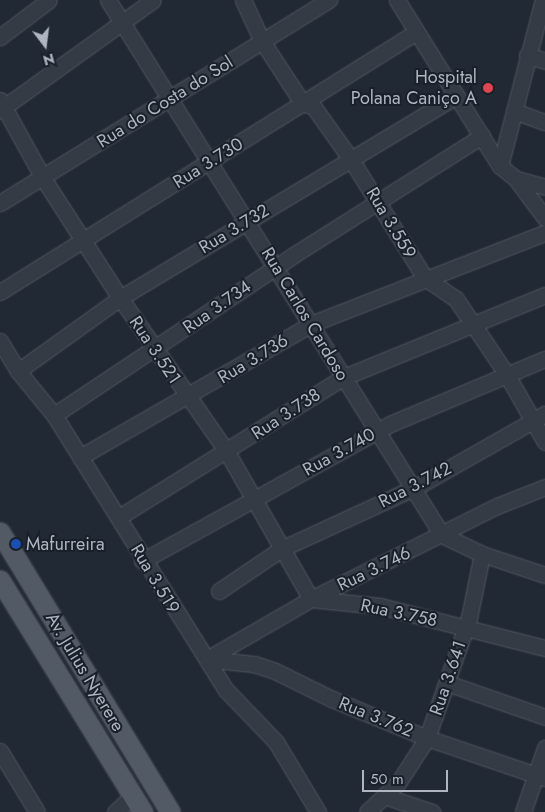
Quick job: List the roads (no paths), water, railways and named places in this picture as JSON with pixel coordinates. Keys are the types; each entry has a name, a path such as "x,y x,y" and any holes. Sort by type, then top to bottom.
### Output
{"main road":[{"name":"Av. Julius Nyerere","path":"0,532 170,812"},
{"name":"Av. Julius Nyerere","path":"0,580 143,812"},
{"path":"119,772 138,759"}],"street":[{"path":"0,37 49,0"},
{"name":"Rua Carlos Cardoso","path":"108,0 249,220 411,489 442,535"},
{"path":"1,106 123,24 153,0"},
{"name":"Rua 3.559","path":"243,0 262,41 303,104 313,106 380,200 425,278 456,300 471,326 507,375 530,421 545,442"},
{"name":"Rua do Costa do Sol","path":"0,203 330,0"},
{"path":"397,0 500,166 516,179 545,218"},
{"path":"500,166 527,55 544,0"},
{"name":"Rua 3.730","path":"0,292 416,32"},
{"path":"527,55 545,61"},
{"name":"Rua 3.732","path":"18,371 120,298 456,96"},
{"name":"Rua 3.521","path":"1,106 43,178 120,298 158,348 186,398 226,452 310,599"},
{"path":"514,111 545,122"},
{"name":"Rua 3.734","path":"54,415 158,348 276,266 380,200 431,171 482,136"},
{"path":"516,179 545,187"},
{"name":"Rua 3.736","path":"80,457 186,398 311,324 425,278 545,233"},
{"name":"Rua 3.738","path":"119,517 344,377 545,295"},
{"name":"Rua 3.519","path":"0,341 18,371 54,415 119,517 142,562 226,690 276,742 318,812"},
{"name":"Rua 3.740","path":"142,562 376,431 545,359"},
{"name":"Rua 3.742","path":"219,591 281,549 411,489 545,414"},
{"name":"Rua 3.746","path":"207,659 310,599 545,487"},
{"path":"523,496 545,498"},
{"path":"442,535 482,554 545,575"},
{"name":"Rua 3.641","path":"367,812 384,796 427,738 466,627 482,554"},
{"name":"Rua 3.758","path":"310,599 380,606 545,648"},
{"name":"Rua 3.762","path":"207,659 254,664 276,670 332,699 427,738 540,777"},
{"path":"447,682 545,717"},
{"path":"523,812 540,777 545,748"},
{"path":"0,751 38,812"},
{"path":"115,812 133,796"},
{"path":"384,796 432,812"}],"place":[{"name":"Hospital Polana Caniço A","path":"488,88"},
{"name":"Mafurreira","path":"16,544"}]}
